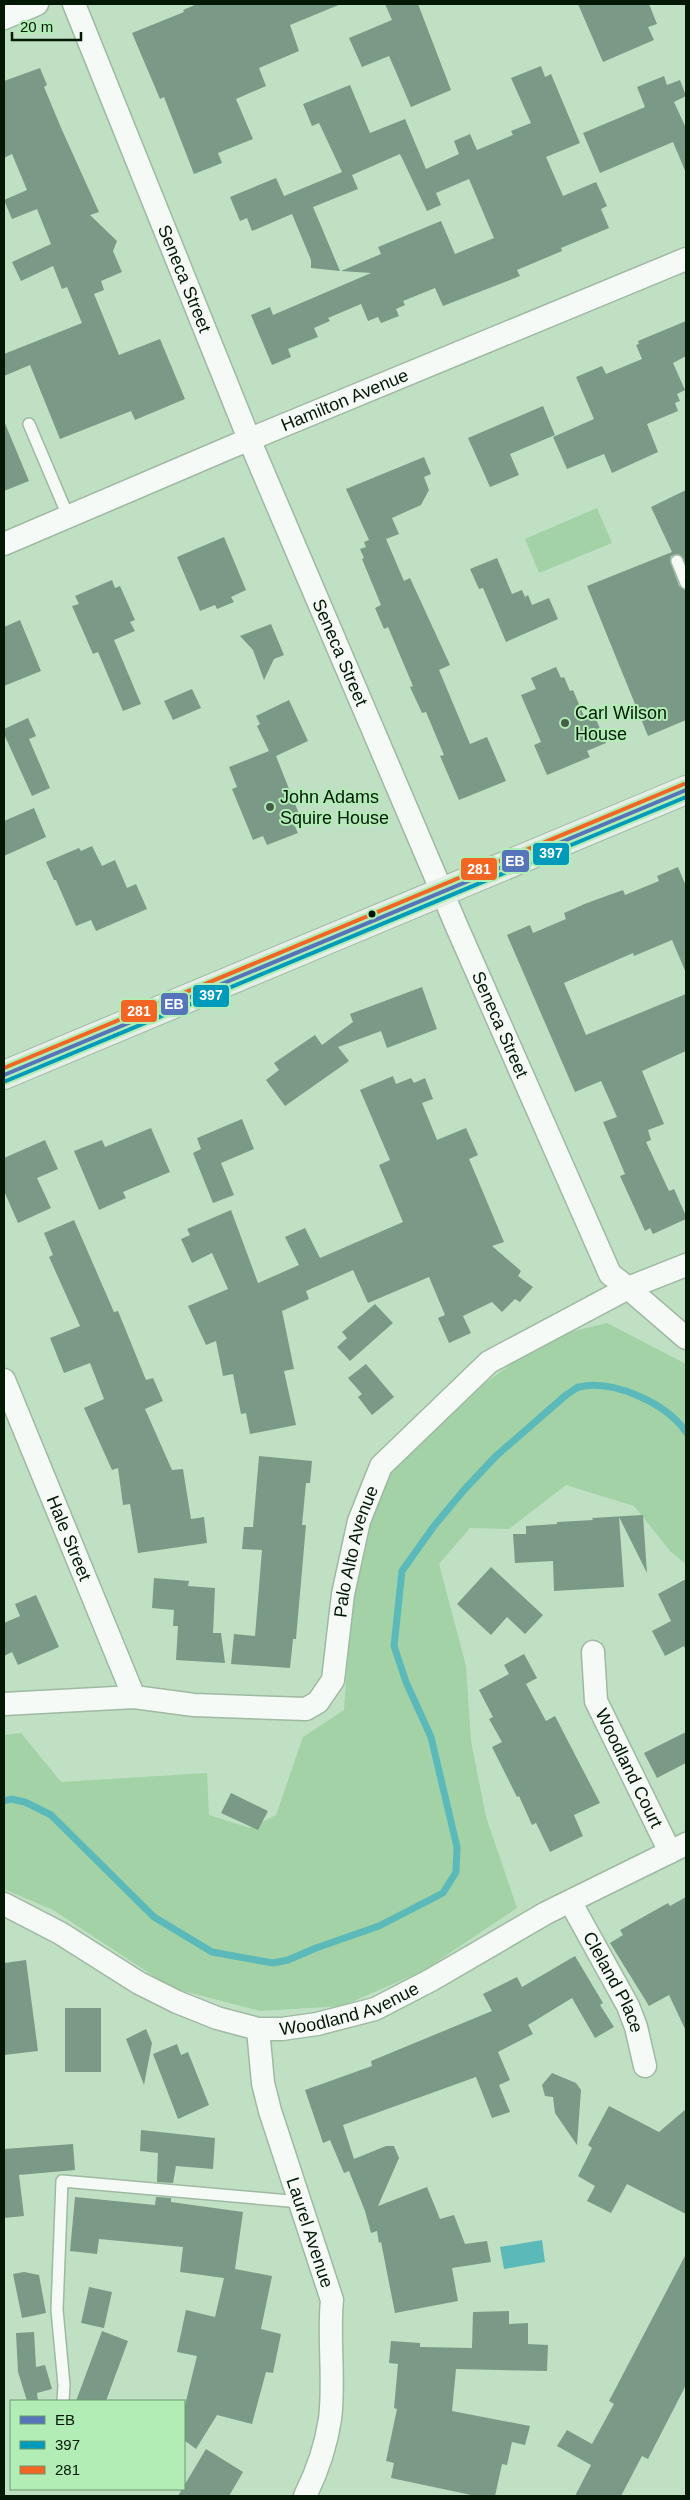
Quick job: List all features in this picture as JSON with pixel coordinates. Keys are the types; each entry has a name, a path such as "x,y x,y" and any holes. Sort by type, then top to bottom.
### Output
{"main road":[{"path":"4,1075 686,790"}],"street":[{"path":"4,18 37,4"},
{"name":"Seneca Street","path":"74,4 249,439 443,892 610,1274 628,1288"},
{"name":"Hamilton Avenue","path":"4,544 249,439 686,259"},
{"name":"Palo Alto Avenue","path":"4,1704 134,1697 194,1705 291,1710 306,1709 318,1702 333,1680 343,1594 358,1521 381,1466 489,1362 628,1288 686,1265"},
{"path":"628,1288 686,1338"},
{"name":"Hale Street","path":"4,1380 134,1697"},
{"name":"Woodland Court","path":"593,1652 596,1701 678,1848"},
{"name":"Woodland Avenue","path":"4,1904 60,1933 139,1983 177,2002 217,2018 258,2029 282,2029 318,2024 375,2009 431,1980 546,1913 570,1903 678,1848"},
{"name":"Cleland Place","path":"570,1903 628,2006 636,2027 645,2066"},
{"name":"Laurel Avenue","path":"258,2029 263,2083 332,2300 330,2324 330,2418 319,2465 305,2496"}],"lane":[{"path":"29,424 68,516"},
{"path":"677,561 686,583"},
{"path":"63,2400 64,2386 57,2310 62,2181 301,2202"}],"green space":[{"path":"597,508 612,543 539,573 525,539"},
{"path":"607,1323 686,1364 686,1564 671,1552 634,1506 566,1485 509,1529 470,1528 439,1564 466,1666 471,1741 486,1817 517,1908 423,1971 342,2006 260,2011 172,1988 53,1910 4,1889 4,1735 21,1733 61,1782 207,1773 209,1815 250,1828 276,1815 303,1737 344,1710 350,1622 363,1548 389,1470 468,1395 513,1363 570,1332"}],"water":[{"path":"542,2240 545,2262 504,2269 500,2247"}],"building":[{"path":"197,4 341,4 290,25 299,51 259,68 266,86 236,99 253,139 218,153 222,163 194,174 164,97 160,99 132,33 184,12 183,10"},
{"path":"385,4 418,4 451,90 411,107 389,56 362,67 349,38 392,20"},
{"path":"578,4 649,4 657,24 648,27 654,40 603,62"},
{"path":"541,66 545,77 551,74 580,143 546,157 563,196 596,182 607,206 601,209 609,228 561,248 562,251 517,270 520,276 443,306 435,288 403,301 405,305 396,309 399,316 381,323 378,317 368,321 361,304 328,318 330,321 314,328 318,337 288,349 291,357 272,365 251,315 270,307 273,315 371,273 341,271 381,254 378,247 441,221 455,254 494,238 469,179 436,193 441,205 427,211 400,154 352,175 358,189 313,207 340,271 311,268 311,260 292,214 252,231 247,218 240,221 230,197 276,178 284,196 342,172 319,123 312,126 303,104 350,85 370,133 405,119 426,169 459,154 454,141 470,134 477,150 513,135 511,131 531,123 511,78"},
{"path":"40,68 47,85 44,87 99,212 90,215 117,241 113,251 122,272 101,281 104,290 94,294 119,355 160,339 185,399 135,420 131,411 60,439 30,365 4,376 4,354 82,323 67,287 62,289 53,266 21,281 12,262 51,244 37,209 12,219 4,200 27,190 12,154 4,158 4,81"},
{"path":"664,76 667,85 680,80 686,96 674,102 686,128 686,173 673,142 600,173 583,133 645,107 637,87"},
{"path":"686,321 686,356 673,363 685,390 677,394 680,401 675,403 678,411 647,424 658,452 612,473 604,454 567,469 553,437 594,419 576,377 602,366 606,374 642,359 636,345 639,344 638,341"},
{"path":"543,406 555,435 510,454 519,475 490,487 468,438"},
{"path":"4,421 29,481 4,491"},
{"path":"424,457 431,474 424,477 429,490 421,505 392,518 399,534 386,539 404,581 410,578 450,665 439,670 470,744 487,737 506,781 459,800 440,756 444,755 426,712 422,713 410,687 413,686 388,627 384,629 375,608 381,605 362,559 364,558 360,549 366,547 364,542 369,540 346,489"},
{"path":"686,490 686,564 678,554 671,556 670,560 679,586 686,590 686,720 648,736 587,586 672,552 651,507"},
{"path":"224,537 246,590 231,597 234,602 217,609 215,605 200,611 177,557"},
{"path":"497,558 512,594 522,590 525,597 528,595 532,605 549,598 558,619 506,642 483,588 479,589 470,569"},
{"path":"112,580 115,588 120,586 135,620 130,622 135,631 114,640 141,704 123,711 98,652 93,654 72,606 79,604 75,596"},
{"path":"20,620 41,671 4,686 4,627"},
{"path":"271,624 284,655 274,659 264,680 253,650 240,636"},
{"name":"Carl Wilson House","path":"556,667 561,678 564,677 570,691 573,690 584,716 593,712 606,743 587,751 590,757 547,775 534,745 541,742 521,695 536,689 531,678"},
{"path":"192,689 201,708 173,720 164,701"},
{"path":"289,700 308,741 276,756 301,819 293,822 298,833 267,845 263,836 253,840 232,789 237,787 229,767 269,751 257,726 260,724 256,716"},
{"path":"28,718 36,736 29,739 50,788 32,796 4,734 4,729"},
{"path":"34,808 46,837 4,856 4,821"},
{"path":"92,846 102,866 115,860 127,888 136,884 147,909 96,931 91,920 76,926 46,862 79,848 81,851"},
{"path":"678,867 686,886 686,973 672,940 634,956 633,953 564,983 586,1035 686,994 686,1051 642,1071 664,1124 648,1130 651,1140 646,1142 669,1191 674,1189 686,1216 686,1219 653,1234 650,1228 645,1231 620,1176 625,1174 603,1122 617,1117 601,1081 575,1092 507,935 530,925 533,933 566,919 564,913 623,890 625,895 659,881 657,876"},
{"path":"422,987 437,1029 387,1048 381,1031 338,1047 349,1061 285,1106 266,1080 279,1070 274,1063 315,1035 322,1045 353,1022 350,1014"},
{"path":"393,1076 396,1084 411,1078 414,1083 425,1078 433,1099 422,1103 437,1140 466,1128 478,1155 469,1159 504,1242 492,1246 521,1271 518,1276 533,1287 520,1302 515,1299 502,1312 492,1302 463,1316 471,1333 449,1343 438,1318 445,1315 429,1277 368,1303 353,1270 306,1291 309,1299 282,1311 294,1369 284,1371 296,1425 250,1434 246,1413 241,1414 233,1374 223,1376 216,1341 206,1345 188,1306 228,1289 212,1253 192,1263 181,1239 190,1235 187,1229 231,1210 258,1283 299,1265 285,1237 305,1228 320,1258 403,1222 379,1165 390,1160 360,1090"},
{"path":"242,1119 254,1149 221,1163 234,1195 213,1203 193,1153 201,1149 197,1138"},
{"path":"151,1128 170,1172 123,1192 126,1198 99,1210 74,1151 102,1140 105,1147"},
{"path":"45,1140 58,1169 37,1178 51,1208 18,1223 4,1191 4,1158"},
{"path":"74,1220 114,1312 118,1311 146,1380 153,1378 163,1401 145,1409 172,1470 183,1469 191,1519 204,1517 207,1543 138,1553 130,1504 123,1505 118,1468 112,1470 84,1408 104,1399 90,1363 64,1373 50,1338 80,1326 49,1257 53,1255 44,1233"},
{"path":"375,1304 393,1323 350,1361 337,1347 347,1338 342,1332"},
{"path":"366,1364 394,1397 372,1415 358,1397 362,1394 348,1378"},
{"path":"259,1456 312,1461 310,1483 306,1483 302,1525 306,1525 296,1639 293,1639 290,1668 231,1664 234,1634 255,1636 262,1550 242,1549 244,1527 253,1527"},
{"path":"643,1515 647,1573 619,1517 624,1587 554,1591 553,1561 515,1563 513,1534 526,1534 526,1526 593,1520 592,1518"},
{"path":"491,1567 543,1615 525,1634 507,1617 491,1635 457,1604"},
{"path":"154,1578 189,1581 188,1586 215,1588 213,1633 221,1633 225,1663 176,1660 178,1626 173,1626 174,1610 152,1608"},
{"path":"686,1579 686,1651 684,1646 665,1656 652,1631 671,1621 658,1594"},
{"path":"36,1595 59,1647 18,1665 12,1652 4,1656 4,1623 20,1616 15,1604"},
{"path":"524,1654 537,1678 526,1684 546,1721 555,1716 600,1803 574,1815 583,1836 550,1852 536,1823 532,1825 519,1796 517,1797 492,1747 502,1742 489,1719 493,1717 479,1690 509,1674 504,1665"},
{"path":"686,1732 686,1763 657,1778 644,1753"},
{"path":"231,1793 268,1811 258,1830 221,1813"},
{"path":"686,1897 686,2031 669,1995 649,2006 610,1943 623,1935 620,1930 668,1903 670,1906"},
{"path":"575,1956 603,2003 600,2005 614,2027 595,2038 572,1998 528,2025 533,2034 498,2052 510,2080 499,2085 510,2112 492,2118 476,2077 343,2125 354,2159 386,2146 394,2146 399,2158 378,2206 427,2187 440,2219 454,2215 465,2244 487,2241 491,2262 452,2268 458,2301 395,2313 381,2242 379,2243 377,2231 371,2233 365,2211 349,2171 344,2173 330,2140 323,2143 305,2090 372,2066 371,2061 492,2011 483,1994 517,1977 522,1987"},
{"path":"26,1960 38,2051 4,2055 4,1963"},
{"path":"65,2008 101,2008 101,2072 65,2072"},
{"path":"146,2029 152,2043 144,2085 126,2039"},
{"path":"177,2044 181,2055 188,2052 209,2105 178,2119 153,2054"},
{"path":"552,2073 576,2083 581,2090 577,2145 555,2113 553,2097 545,2096 542,2085"},
{"path":"609,2106 659,2132 686,2109 686,2214 627,2184 611,2213 587,2201 595,2186 578,2176 592,2148 588,2145"},
{"path":"141,2130 215,2138 213,2169 176,2166 173,2183 157,2182 158,2153 140,2151"},
{"path":"73,2144 75,2170 19,2175 24,2216 4,2218 4,2149"},
{"path":"75,2197 155,2205 156,2197 171,2198 171,2202 243,2212 235,2269 272,2276 261,2329 281,2334 273,2373 266,2372 252,2424 217,2415 196,2449 185,2441 185,2405 197,2356 177,2352 186,2310 215,2317 224,2278 180,2272 183,2247 99,2239 97,2254 70,2251"},
{"path":"686,2254 686,2385 648,2459 642,2456 621,2496 575,2496 591,2465 557,2446 567,2430 592,2444 614,2404 609,2401"},
{"path":"24,2272 39,2275 46,2313 22,2318 13,2274"},
{"path":"89,2287 112,2292 104,2328 81,2323"},
{"path":"509,2311 509,2324 528,2323 528,2344 548,2345 547,2371 456,2369 452,2411 530,2426 525,2445 512,2442 507,2465 502,2464 495,2496 476,2496 391,2478 394,2463 386,2461 397,2409 394,2408 398,2364 389,2363 391,2341 420,2343 420,2347 472,2348 473,2312"},
{"path":"102,2331 128,2341 106,2400 76,2400"},
{"path":"34,2332 36,2367 45,2365 52,2389 37,2393 38,2400 27,2400 18,2372 16,2333"},
{"path":"206,2449 243,2472 229,2496 178,2496 182,2490 185,2490 185,2484"}],"waterway":[{"path":"4,1801 11,1799 25,1802 51,1815 154,1917 212,1952 273,1963 288,1960 379,1926 443,1893 456,1872 457,1847 431,1737 406,1682 394,1646 402,1571 434,1526 496,1456 566,1395 577,1388 593,1385 623,1390 639,1396 666,1412 686,1432"}],"transit line":[{"name":"281","path":"4,1068 684,784"},
{"name":"EB","path":"4,1075 686,790"},
{"name":"397","path":"6,1081 686,797"}],"place":[{"name":"Carl Wilson House","path":"565,723"},
{"name":"John Adams Squire House","path":"270,807"}]}
